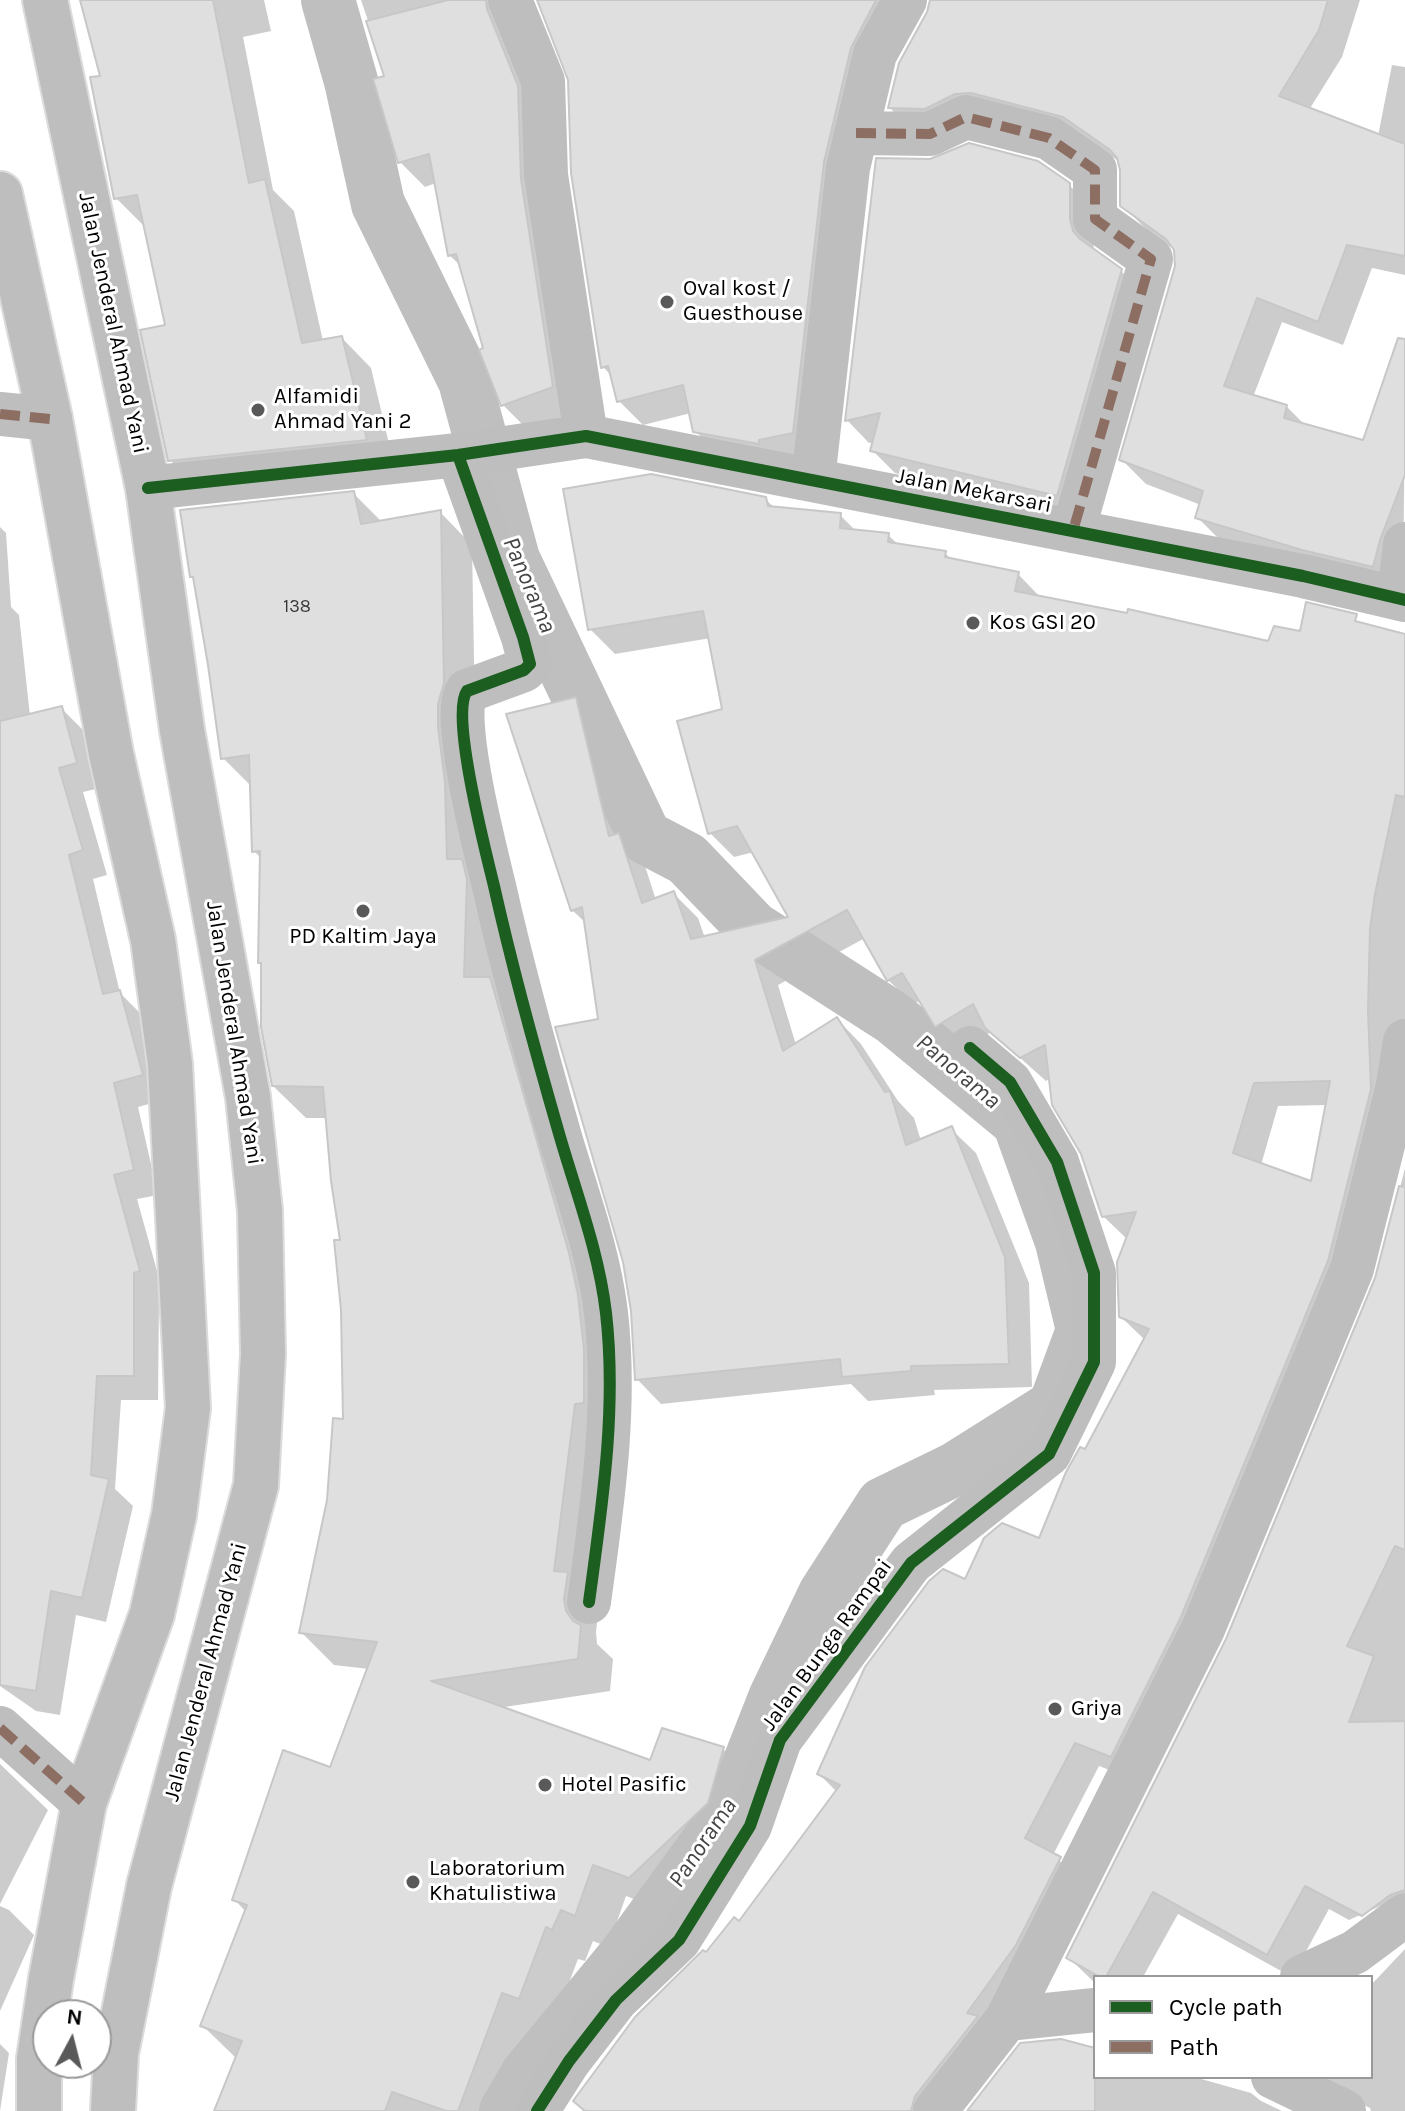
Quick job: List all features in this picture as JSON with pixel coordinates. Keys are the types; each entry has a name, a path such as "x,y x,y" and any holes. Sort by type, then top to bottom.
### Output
{"street":[{"name":"Jalan Jenderal Ahmad Yani","path":"45,0 148,488 182,730 248,1097 260,1211 263,1354 256,1485 149,1886 116,2053 113,2111"},
{"path":"510,0 543,81 546,175 586,436"},
{"path":"813,480 848,168 875,54 905,0"},
{"path":"856,133 930,134 966,117 1049,138 1095,170 1095,219 1151,259 1073,531"},
{"path":"0,194 50,419 111,754 155,956 170,1064 188,1408 174,1515 152,1614 84,1803 39,2059 39,2111"},
{"path":"0,414 50,419"},
{"name":"Jalan Mekarsari","path":"148,488 471,454 586,436 1303,576 1405,600"},
{"path":"471,454 530,664 524,670 467,691 462,703 463,732 478,817 515,981 590,1239 606,1313 610,1382 608,1438 589,1602"},
{"path":"1405,544 1402,570 1405,600"},
{"path":"935,2111 1007,2019 1203,1629 1352,1269 1398,1085 1405,1041"},
{"name":"Jalan Bunga Rampai","path":"537,2111 569,2061 616,2000 679,1940 750,1826 780,1740 902,1575 911,1563 1049,1454 1094,1362 1094,1273 1057,1162 1010,1082 970,1048"},
{"path":"0,1728 84,1803"},
{"path":"1306,1975 1355,1952 1405,1915"},
{"path":"1007,2019 1093,2010"},
{"path":"1277,2079 1344,2111"}],"building":[{"path":"80,0 213,0 249,183 265,179 302,343 342,336 367,440 168,461 140,330 165,325 137,195 114,199 90,77 100,76"},
{"path":"448,0 486,0 518,86 521,179 553,387 501,406 479,350 483,348 456,254 448,256 429,154 398,163 373,79 384,76 366,21"},
{"path":"537,0 876,0 851,48 824,162 793,433 759,440 759,444 693,432 683,385 617,402 608,366 601,368 571,173 568,80"},
{"path":"930,0 1328,0 1319,30 1279,96 1405,144 1405,256 1347,245 1318,322 1257,298 1224,386 1287,405 1284,418 1363,440 1398,338 1405,339 1405,475 1373,567 1302,550 1195,518 1203,491 1119,460 1175,266 1174,250 1166,239 1120,206 1117,158 1063,117 971,93 955,94 925,109 888,108 899,63 927,12"},
{"path":"969,143 1038,161 1070,183 1073,231 1122,269 1057,496 870,451 880,413 845,421 876,158 930,159"},
{"path":"651,474 766,497 768,506 841,513 840,528 889,533 888,542 946,551 945,557 1019,572 1015,591 1127,613 1128,609 1268,641 1274,626 1300,631 1306,602 1357,614 1355,621 1405,634 1405,797 1396,795 1370,929 1368,1010 1371,1089 1328,1261 1180,1619 1111,1757 1075,1743 1025,1838 1061,1857 1016,1945 967,2013 978,2016 915,2096 911,2111 585,2111 573,2101 635,2017 703,1950 706,1952 734,1917 739,1921 840,1785 817,1774 865,1667 929,1581 943,1569 965,1579 984,1538 1002,1523 1039,1538 1066,1472 1080,1447 1085,1449 1149,1329 1119,1317 1117,1262 1136,1212 1102,1217 1081,1154 1052,1105 1045,1045 1020,1058 985,1028 973,1004 935,1027 902,973 887,981 847,910 755,960 783,1051 837,1017 885,1092 890,1091 906,1145 952,1126 1005,1257 1009,1364 911,1366 911,1371 842,1377 840,1359 635,1380 631,1311 623,1262 555,1027 598,1019 582,907 571,911 506,714 576,697 609,836 619,833 642,903 674,891 691,939 788,917 737,826 708,834 677,721 722,709 703,611 588,630 563,489","holes":["1330,1081 1311,1181 1233,1153 1254,1083"]},
{"path":"354,491 361,524 441,510 444,683 438,704 438,727 445,782 447,859 462,859 467,879 464,977 490,977 569,1253 578,1295 584,1350 584,1403 575,1404 554,1571 568,1572 564,1599 566,1611 573,1621 581,1625 578,1659 431,1681 650,1760 662,1728 724,1747 708,1803 629,1878 593,1865 575,1916 561,1910 552,1930 546,1927 519,1999 502,1993 458,2111 446,2111 392,2092 385,2111 214,2111 242,2041 200,2026 247,1905 232,1900 283,1750 330,1767 377,1642 299,1633 327,1500 333,1418 343,1419 341,1310 334,1240 340,1240 331,1181 323,1087 272,1086 261,1027 261,963 258,963 260,851 252,852 249,755 221,759 208,665 180,510"},
{"path":"62,706 77,763 59,768 83,850 69,855 103,994 120,990 143,1075 114,1083 134,1170 114,1175 140,1271 134,1273 134,1376 97,1376 91,1475 109,1479 82,1598 51,1591 36,1691 0,1685 0,721"},
{"path":"1399,1186 1405,1187 1405,1550 1395,1546 1347,1646 1374,1656 1349,1722 1405,1721 1405,1890 1390,1895 1362,1916 1305,1886 1267,1955 1153,1892 1107,1975 1096,1975 1066,1958 1226,1639 1375,1278"},
{"path":"1061,2039 1093,2047 1095,2111 967,2111 1020,2043"}],"waterway":[{"name":"Panorama","path":"328,0 351,81 378,204 465,381 513,559 645,837 687,859 753,928 893,1018 1019,1122 1062,1242 1083,1330 1055,1406 955,1469 883,1504 825,1594 775,1698 731,1810 625,1956 527,2075 506,2111"}],"marked path":[{"path":"856,133 930,134 966,117 1049,138 1095,170 1095,219 1151,259 1073,531"},
{"path":"0,414 50,419"},
{"path":"0,1728 84,1803"}],"cycle path":[{"path":"148,488 458,455 586,436 1303,576 1405,600"},
{"path":"458,455 530,664 524,670 467,691 463,705 463,727 471,785 517,981 593,1246 606,1313 609,1421 589,1602"},
{"path":"537,2111 569,2061 616,2000 679,1940 750,1826 780,1740 911,1563 1049,1454 1094,1362 1094,1273 1057,1162 1010,1082 970,1048"}],"place":[{"name":"Oval kost / Guesthouse","path":"667,302"},
{"name":"Alfamidi Ahmad Yani 2","path":"258,410"},
{"name":"Kos GSI 20","path":"973,623"},
{"name":"PD Kaltim Jaya","path":"363,911"},
{"name":"Griya","path":"1055,1709"},
{"name":"Hotel Pasific","path":"545,1785"},
{"name":"Laboratorium Khatulistiwa","path":"413,1882"}]}
